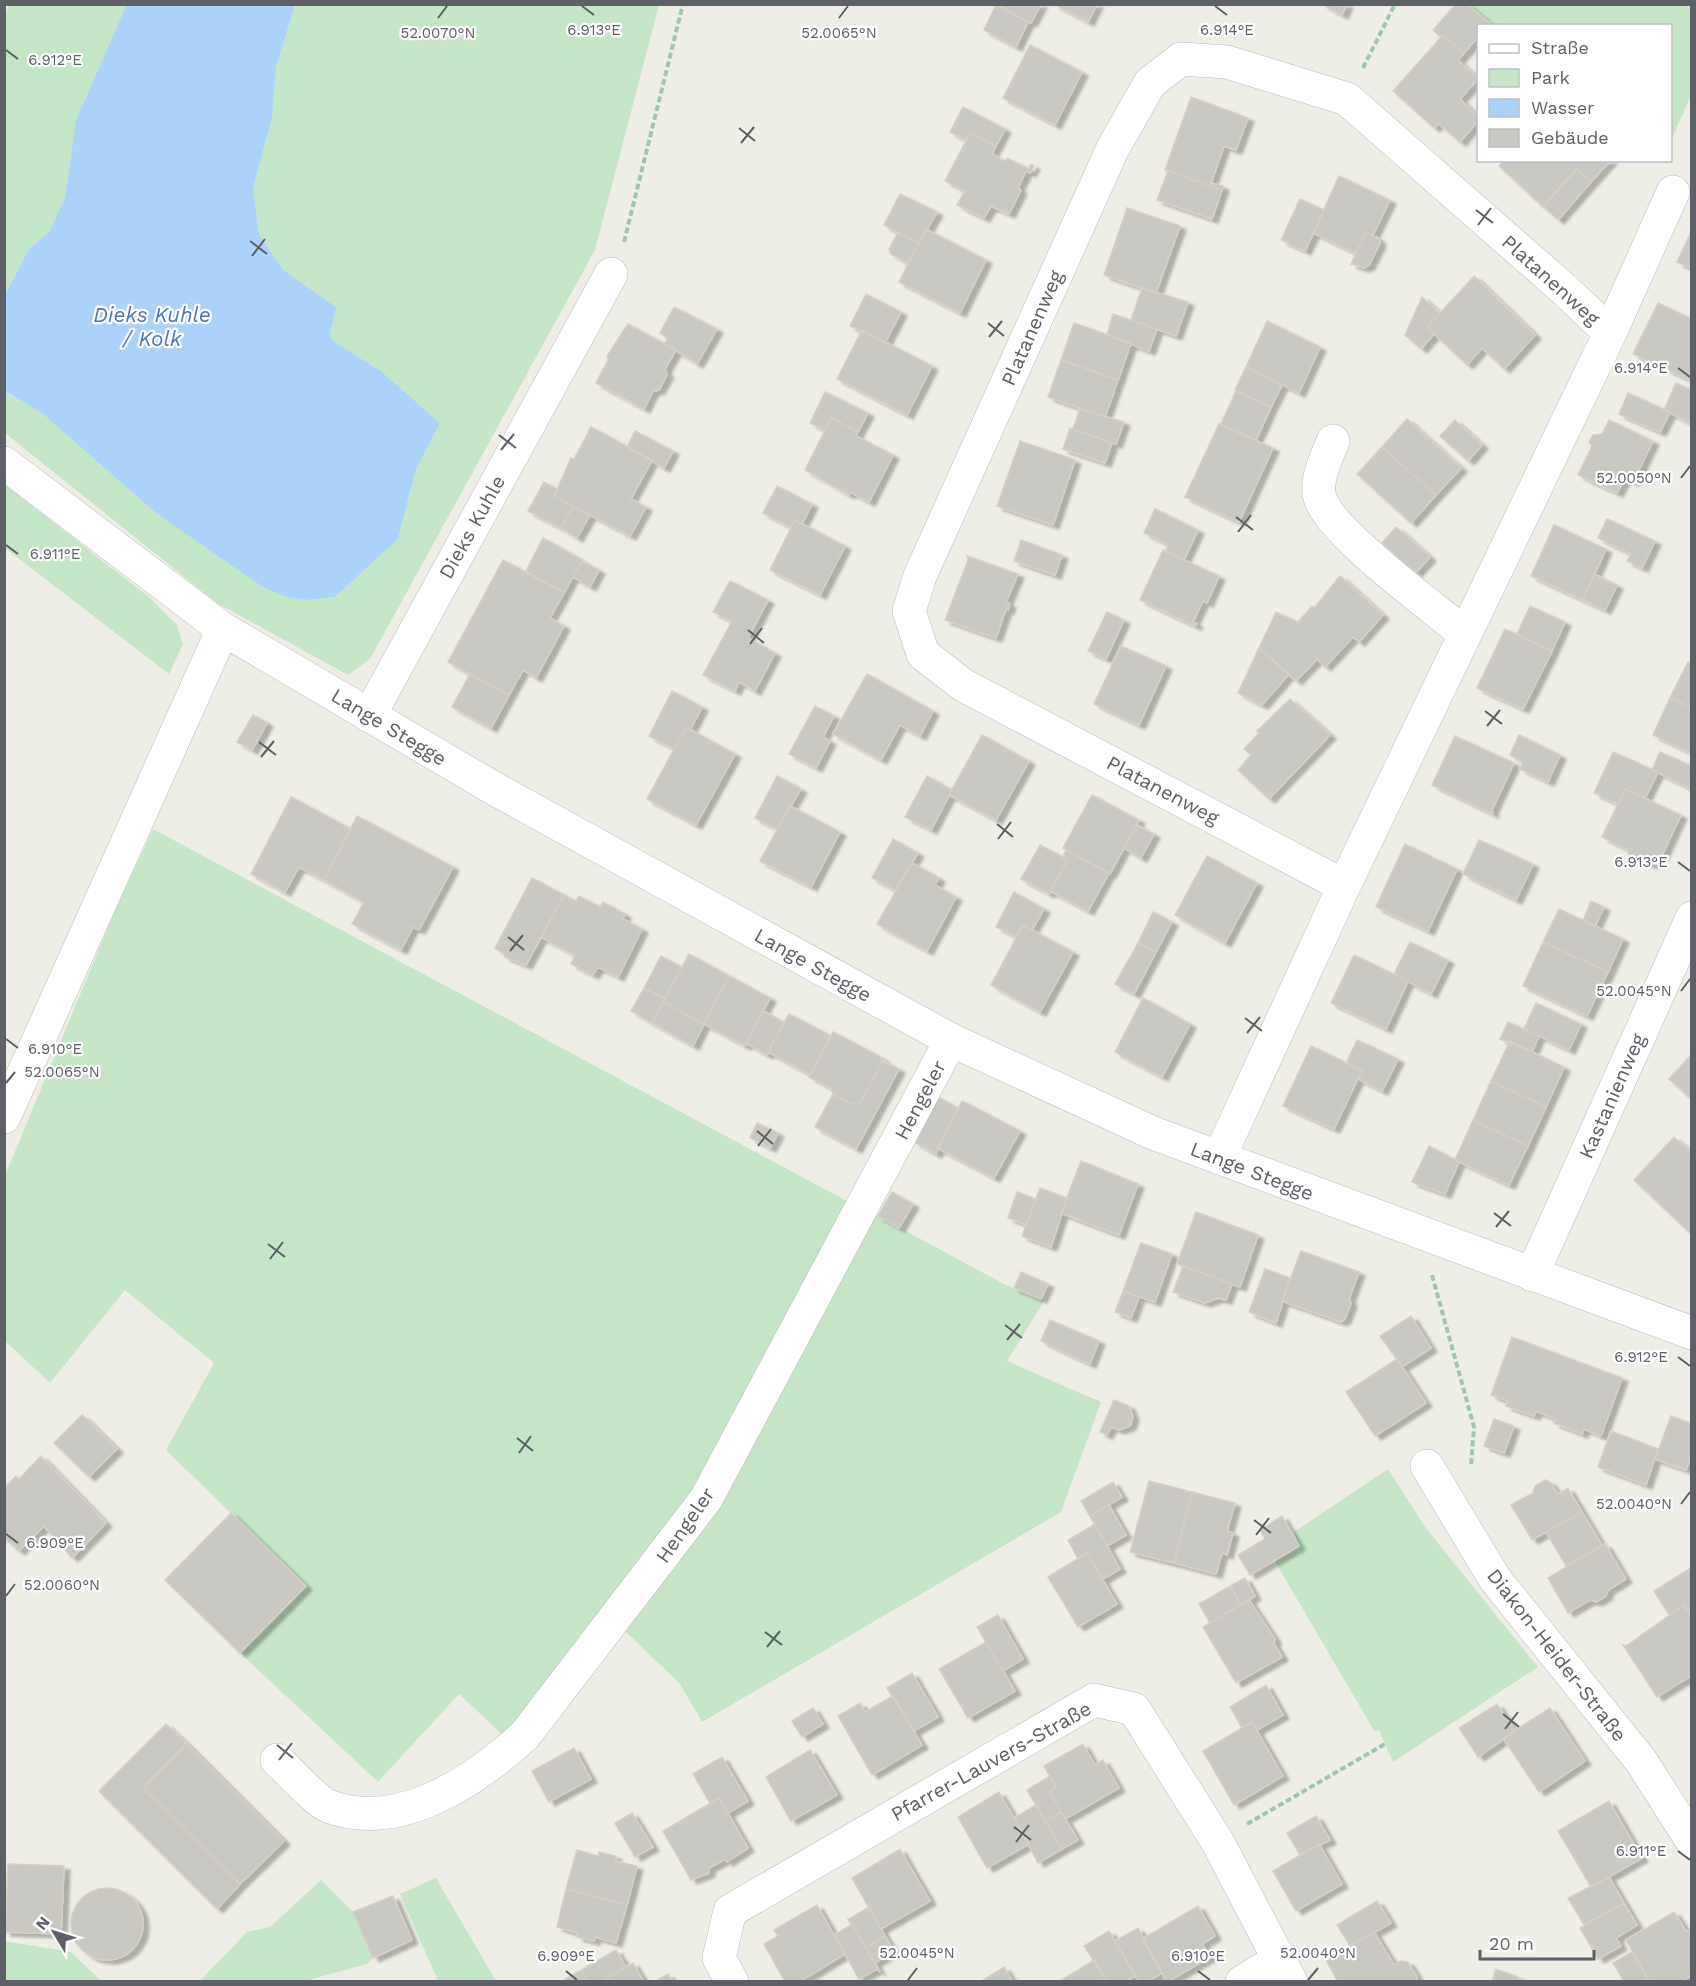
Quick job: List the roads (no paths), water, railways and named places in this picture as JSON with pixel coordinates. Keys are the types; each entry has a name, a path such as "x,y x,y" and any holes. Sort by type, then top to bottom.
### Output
{"street":[{"name":"Platanenweg","path":"1344,886 963,684 923,654 909,611 920,576 1113,148 1150,83 1182,59 1227,62 1347,99 1566,291 1610,333"},
{"name":"Platanenweg","path":"1219,1158 1344,886 1610,333 1672,192"},
{"name":"Dieks Kuhle","path":"369,716 610,274"},
{"path":"1334,441 1320,473 1319,493 1329,517 1349,537 1464,633"},
{"name":"Lange Stegge","path":"4,463 223,629 506,795 951,1040 1153,1134 1692,1333"},
{"path":"4,1117 223,629"},
{"name":"Kastanienweg","path":"1532,1275 1692,918"},
{"name":"Hengeler","path":"278,1760 327,1806 376,1814 415,1805 464,1783 499,1759 525,1735 706,1499 951,1040"},
{"name":"Diakon-Heider-Straße","path":"1427,1466 1495,1579 1641,1761 1692,1841"},
{"name":"Pfarrer-Lauvers-Straße","path":"732,1982 719,1958 729,1911 1094,1700 1134,1709 1217,1841 1285,1971 1242,1982"}],"water":[{"name":"Dieks Kuhle / Kolk","path":"127,4 295,5 276,67 272,118 253,188 259,234 283,270 336,307 330,333 333,341 381,371 440,423 416,469 398,539 335,597 307,600 287,597 263,587 156,513 43,414 5,391 5,295 29,249 49,232 65,198 76,120"}]}
